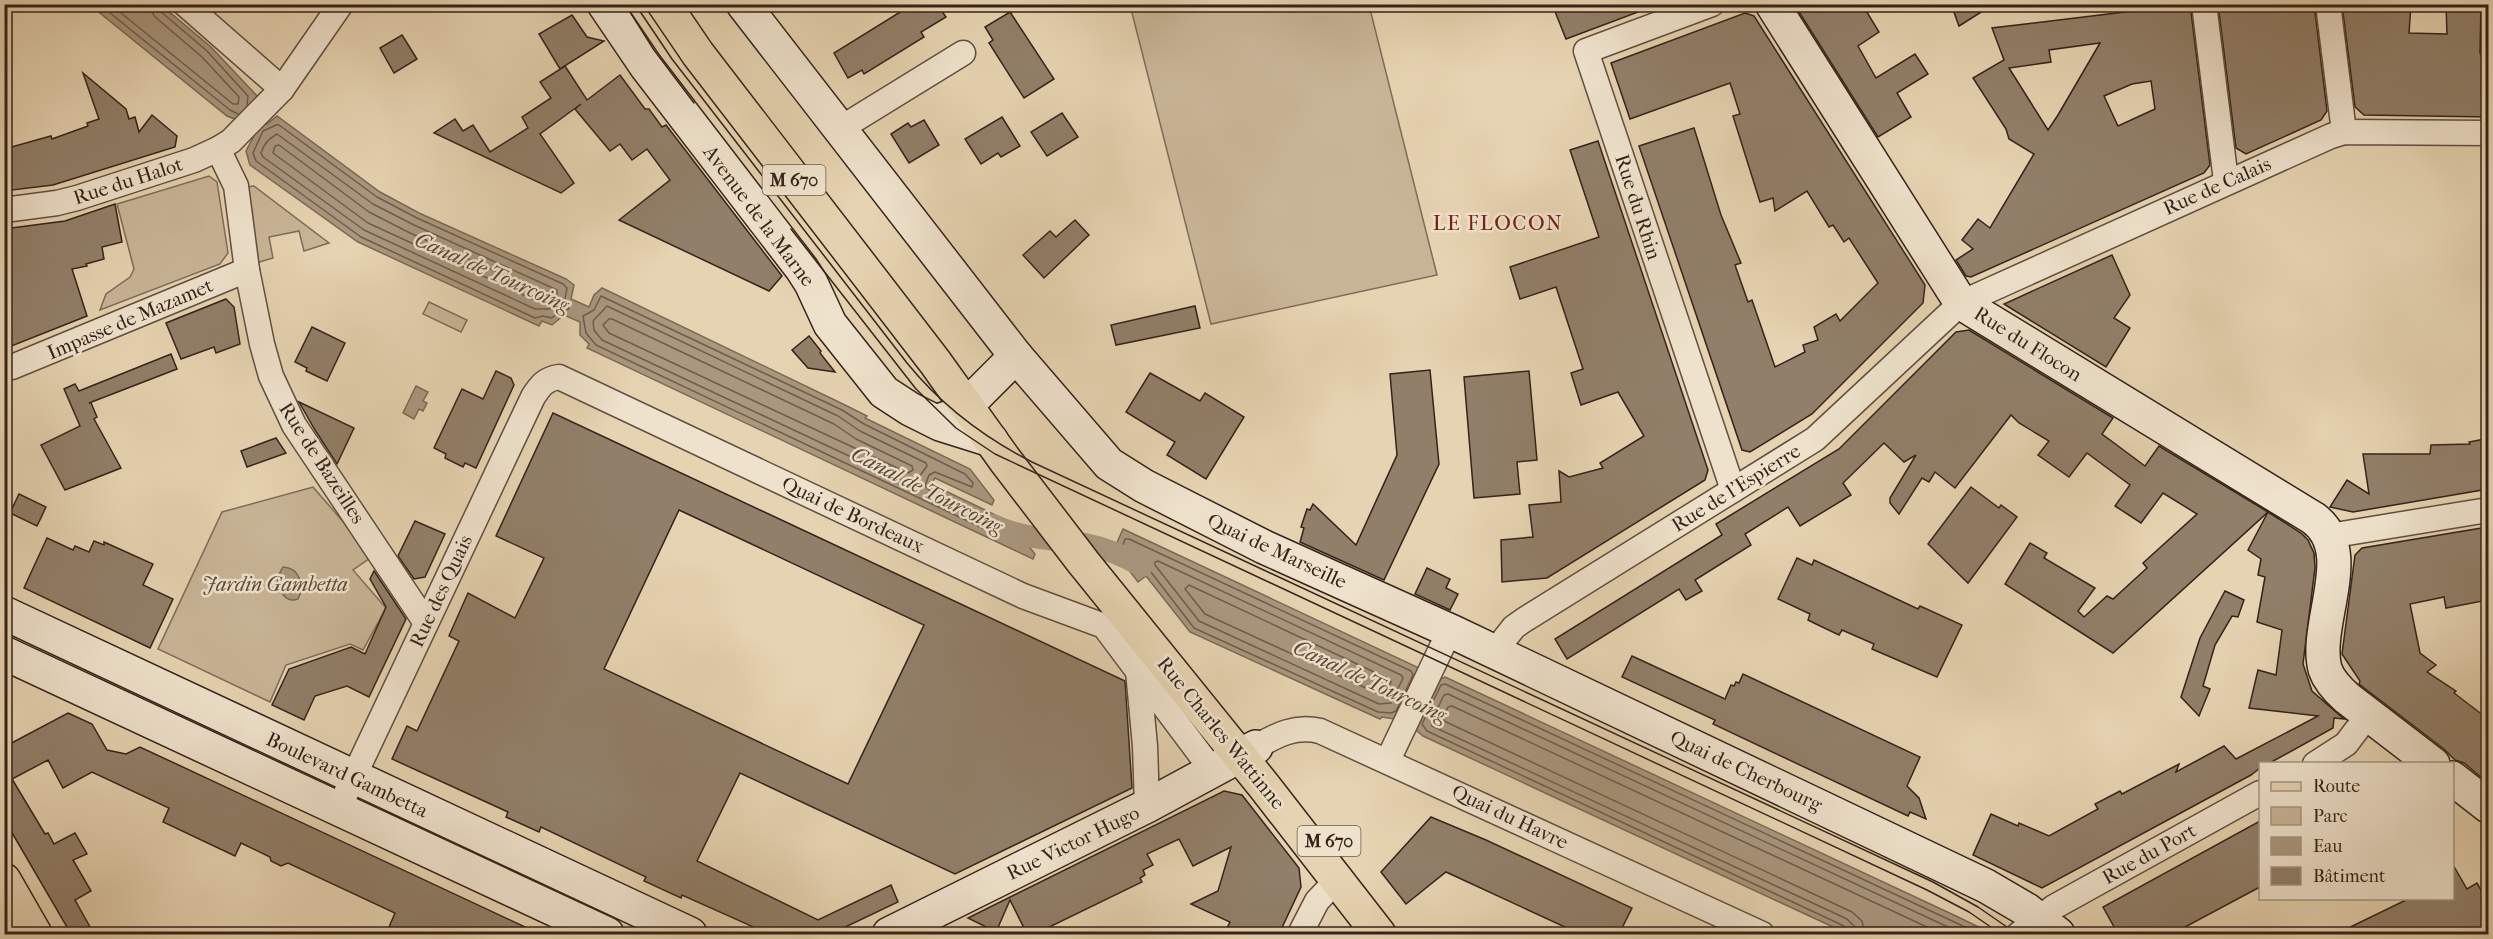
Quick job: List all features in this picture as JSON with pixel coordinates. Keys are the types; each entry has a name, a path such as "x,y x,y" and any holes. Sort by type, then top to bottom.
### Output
{"main road":[{"name":"Avenue de la Marne","path":"604,4 646,66 802,269 812,283 830,324 869,375 892,399 928,418 990,440"},
{"name":"M 670","path":"664,4 698,54 974,398"},
{"name":"M 670","path":"687,4 974,398 990,440"},
{"path":"743,4 838,130 1016,356 951,418 928,418"},
{"name":"Rue du Flocon","path":"1772,4 1960,303 2313,518 2329,536"},
{"name":"Quai de Marseille","path":"1016,356 1109,464 1144,486 1264,547 1450,630"},
{"name":"Rue Charles Wattinne","path":"974,398 1119,576 1236,758 1401,934"},
{"name":"Rue Charles Wattinne","path":"990,440 1236,758 1379,934"},
{"path":"2329,536 2334,558 2324,647 2325,667 2337,689 2430,762"},
{"name":"Boulevard Gambetta","path":"4,613 690,934"},
{"name":"Quai de Cherbourg","path":"1450,630 1986,885 2039,929"},
{"name":"Boulevard Gambetta","path":"4,653 607,934"},
{"name":"Rue Victor Hugo","path":"889,934 1147,806 1236,758"},
{"path":"2454,780 2488,806"},
{"path":"4,880 35,934"}],"street":[{"path":"186,4 282,89 341,4"},
{"name":"Rue du Rhin","path":"1712,4 1586,51 1733,490"},
{"path":"2204,4 2226,181"},
{"path":"2328,4 2344,132"},
{"path":"838,130 963,53"},
{"name":"Rue du Halot","path":"4,210 77,198 194,160 218,149 243,130 282,89"},
{"name":"Rue de Calais","path":"1960,303 2320,139 2344,132 2488,134"},
{"name":"Rue de Bazeilles","path":"218,149 236,186 247,270 262,344 280,399 294,424 426,623"},
{"name":"Impasse de Mazamet","path":"12,367 247,270"},
{"name":"Rue de l'Espierre","path":"1495,651 1524,620 1825,431 1960,303"},
{"name":"Rue des Quais","path":"338,810 533,397 541,385 552,378"},
{"name":"Quai de Bordeaux","path":"552,378 567,379 1023,596 1104,626 1138,671 1236,758"},
{"path":"2329,536 2488,510"},
{"path":"1388,760 1450,630"},
{"path":"1138,671 1147,806"},
{"path":"2318,762 2346,744 2368,714"},
{"name":"Quai du Havre","path":"1236,758 1280,733 1309,728 1388,760 1762,934"},
{"name":"Rue du Port","path":"2039,929 2063,902 2259,794"},
{"path":"1300,934 1313,907 1337,880"}],"green space":[{"path":"1130,5 1369,5 1437,275 1211,324"},
{"path":"209,176 217,182 228,253 220,264 100,310 106,294 130,277 134,269 117,204"},
{"path":"254,186 329,243 304,251 299,231 269,237 273,258 256,263 246,187"},
{"path":"429,302 467,320 461,332 423,314"},
{"name":"Jardin Gambetta","path":"313,487 373,556 353,570 386,608 363,650 350,644 286,665 270,702 158,649 222,512"}],"water":[{"path":"90,5 161,5 211,47 259,98 255,113 267,124 277,116 380,192 419,213 566,279 574,285 571,299 589,307 594,295 602,288 845,405 867,416 865,418 970,469 994,500 992,505 935,478 931,484 1010,522 1035,554 1033,559 587,348 589,344 580,335 580,322 564,315 552,325 542,321 539,326 358,242 250,165 246,151 256,132 245,123 227,116"},
{"path":"416,386 428,392 423,401 427,403 423,411 419,409 414,419 403,413"},
{"path":"1123,529 1417,667 1420,670 1394,719 1382,717 1380,719 1190,632 1146,576 1138,582 1108,543 1115,547"},
{"path":"283,567 294,571 300,578 301,589 298,599 289,599 281,591 277,578"},
{"path":"1445,677 1989,932 1988,934 1848,934 1423,736 1416,730 1415,724 1436,681"}],"building":[{"path":"913,4 937,4 946,17 921,32 924,37 864,74 862,70 848,78 834,53"},
{"path":"1552,4 1654,4 1654,6 1566,39"},
{"path":"1794,4 1862,4 1879,32 1858,46 1876,78 1915,54 1928,74 1897,93 1911,117 1878,137"},
{"path":"1951,4 1994,4 1959,26"},
{"path":"2140,4 2190,4 2210,165 2204,173 1971,277 1966,276 1956,260 1973,249 1962,240 1978,219 1990,228 2034,154 2009,139 2006,129 1973,78 2004,60 1992,28 2141,10","holes":["2100,43 2058,115 2048,130 2009,68 2051,62 2049,50","2151,81 2155,109 2118,126 2104,96 2132,84"]},
{"path":"2218,4 2314,4 2327,111 2321,120 2246,154 2236,148"},
{"path":"2342,4 2411,4 2409,33 2447,34 2446,4 2481,4 2480,53 2488,53 2488,117 2364,115 2355,107"},
{"path":"1010,12 1054,79 1024,98 989,43 993,40 985,27"},
{"path":"1745,13 1754,16 1925,285 1923,303 1812,414 1750,452 1742,450 1639,146 1694,128 1721,215 1741,263 1735,265 1748,302 1752,300 1775,367 1805,352 1803,345 1818,340 1814,327 1836,314 1840,321 1878,283 1849,238 1844,242 1833,225 1829,227 1807,191 1775,211 1773,198 1760,202 1733,116 1740,114 1730,83 1630,119 1611,63"},
{"path":"572,15 587,37 604,41 560,69 539,34"},
{"path":"402,35 417,59 394,73 380,48"},
{"path":"565,66 587,100 620,75 645,109 649,109 662,127 666,125 782,276 769,291 619,220 670,180 647,149 632,160 620,144 610,151 575,109 581,104 540,134 574,183 561,193 434,133 455,119 463,131 473,125 490,152 528,128 522,117 551,98 540,82"},
{"path":"83,73 126,109 129,119 135,117 139,132 152,115 177,136 175,147 53,185 4,191 4,149 51,136 52,139 88,126 87,123 99,119"},
{"path":"1062,113 1078,137 1047,156 1031,132"},
{"path":"1002,117 1020,146 1001,157 998,153 981,164 965,139"},
{"path":"924,120 939,145 909,163 891,134 908,123 911,127"},
{"path":"1598,141 1708,470 1705,480 1547,578 1502,582 1501,540 1533,537 1529,505 1561,502 1559,471 1569,477 1603,468 1600,463 1644,436 1618,392 1581,405 1571,373 1583,369 1556,287 1520,299 1510,267 1599,237 1570,150"},
{"path":"115,204 122,242 102,247 104,259 72,269 87,316 4,349 4,229 65,221"},
{"path":"1075,220 1089,235 1044,278 1023,255 1050,231 1056,237"},
{"path":"2112,255 2130,295 2114,318 2130,328 2106,367 2004,304"},
{"path":"226,299 234,307 240,344 216,353 214,347 181,359 166,323"},
{"path":"1195,306 1200,328 1116,345 1111,325"},
{"path":"312,327 345,343 327,381 306,371 307,368 295,362"},
{"path":"1969,330 2113,418 2102,434 2145,466 2159,446 2268,512 2113,653 2005,584 2030,543 2047,553 2044,558 2095,588 2078,611 2084,617 2107,596 2113,599 2147,568 2143,563 2197,514 2163,493 2141,523 2115,506 2130,485 2087,453 2069,477 2038,455 2049,441 2019,423 2011,415 1955,488 1935,472 1929,482 1922,478 1899,514 1890,503 1890,498 1916,455 1904,462 1884,443 1843,483 1851,495 1800,526 1788,507 1745,534 1751,545 1695,580 1702,591 1686,600 1679,589 1567,659 1555,639 1722,535 1716,524 1839,449 1956,332"},
{"path":"809,336 835,372 808,368 792,350"},
{"path":"171,354 177,369 89,403 97,417 94,419 121,468 65,490 41,445 80,426 64,389 75,384 79,391"},
{"path":"1430,370 1439,464 1384,580 1300,542 1304,528 1301,527 1307,509 1310,510 1313,504 1356,545 1397,455 1390,374"},
{"path":"496,371 511,378 514,385 476,468 465,463 463,467 445,458 446,454 434,448 462,389 483,399"},
{"path":"1529,371 1537,460 1517,462 1520,494 1474,498 1464,377"},
{"path":"1150,373 1200,401 1205,393 1244,417 1206,479 1167,455 1175,442 1126,412"},
{"path":"299,402 354,428 337,464 315,430"},
{"path":"553,413 1125,681 1132,788 955,874 740,773 697,861 818,920 891,885 898,902 839,930 848,934 769,934 682,895 681,898 644,881 646,877 541,827 539,832 506,817 508,812 392,759 407,726 417,731 459,641 449,636 468,593 515,618 544,558 496,536","holes":["679,510 924,625 848,784 604,669"]},
{"path":"276,438 286,453 247,467 241,451"},
{"path":"2485,439 2485,443 2488,442 2488,489 2353,512 2330,507 2347,480 2369,494 2363,454 2430,454 2431,445 2470,444 2469,442"},
{"path":"1971,487 1999,508 2001,505 2017,517 1968,583 1928,544"},
{"path":"19,494 46,507 37,526 10,513"},
{"path":"2268,512 2308,540 2314,553 2315,568 2303,664 2312,691 2344,719 2334,718 2333,728 2272,762 2259,762 2259,769 2251,775 2042,888 1973,855 1991,814 2049,836 2098,809 2095,804 2120,791 2122,794 2179,764 2176,772 2224,746 2236,759 2318,716 2249,708 2258,670 2276,675 2282,630 2257,622 2265,577 2258,575 2261,559 2248,550"},
{"path":"415,521 445,534 425,577 414,579 398,556"},
{"path":"2488,527 2488,600 2446,608 2444,597 2410,604 2420,653 2436,665 2427,672 2456,691 2454,693 2488,719 2488,783 2464,763 2455,760 2359,684 2360,681 2342,654 2355,555 2362,548"},
{"path":"47,538 73,550 75,546 89,552 94,541 104,545 104,542 153,564 143,585 173,599 150,648 24,588"},
{"path":"1797,558 1812,565 1814,560 1918,609 1920,606 1962,625 1937,677 1872,649 1874,644 1842,630 1839,635 1816,624 1808,620 1810,614 1778,599"},
{"path":"1427,568 1450,579 1446,588 1458,594 1450,610 1415,594"},
{"path":"374,571 406,619 369,697 347,686 315,696 304,720 272,705 289,669 351,647 365,654 386,607 370,579"},
{"path":"2225,591 2244,600 2238,617 2232,616 2215,645 2203,686 2210,689 2199,716 2181,697 2200,638"},
{"path":"1632,656 1725,699 1731,685 1739,683 1743,674 1920,757 1907,786 1919,798 1926,819 1910,812 1908,816 1713,724 1715,720 1622,677"},
{"path":"68,713 92,724 107,750 126,754 140,747 540,934 405,934 389,927 395,913 288,863 281,866 271,861 270,857 241,843 235,856 163,822 169,808 92,772 63,788 48,760 12,779 45,834 48,833 54,844 75,833 87,854 73,860 91,891 75,900 94,934 71,934 4,819 4,747"},
{"path":"1224,791 1242,795 1299,868 1301,887 1279,934 1240,934 1227,928 1230,922 1191,904 1218,891 1231,847 1193,866 1179,839 1147,854 1153,865 1143,870 1145,875 1140,878 1142,882 1035,934 1027,934 1010,900 996,932 968,918"},
{"path":"1431,817 1632,908 1619,934 1580,934 1446,872 1406,904 1381,872"},
{"path":"2259,822 2259,888 2172,934 2118,934 2103,907"},
{"path":"2454,866 2467,889 2477,883 2488,902 2488,934 2336,934 2406,900 2454,900"}],"waterway":[{"name":"Canal de Tourcoing","path":"993,525 1027,536 1100,548 1142,566"}],"tram line":[{"path":"625,4 654,50 694,103"},
{"path":"635,4 672,59 907,363 949,407 980,431 1032,462 1933,882 1978,907 2017,934"},
{"path":"791,229 916,389 956,428 995,454 1927,890 1969,912 2001,934"}],"district":[{"name":"LE FLOCON","path":"1498,223"}]}
